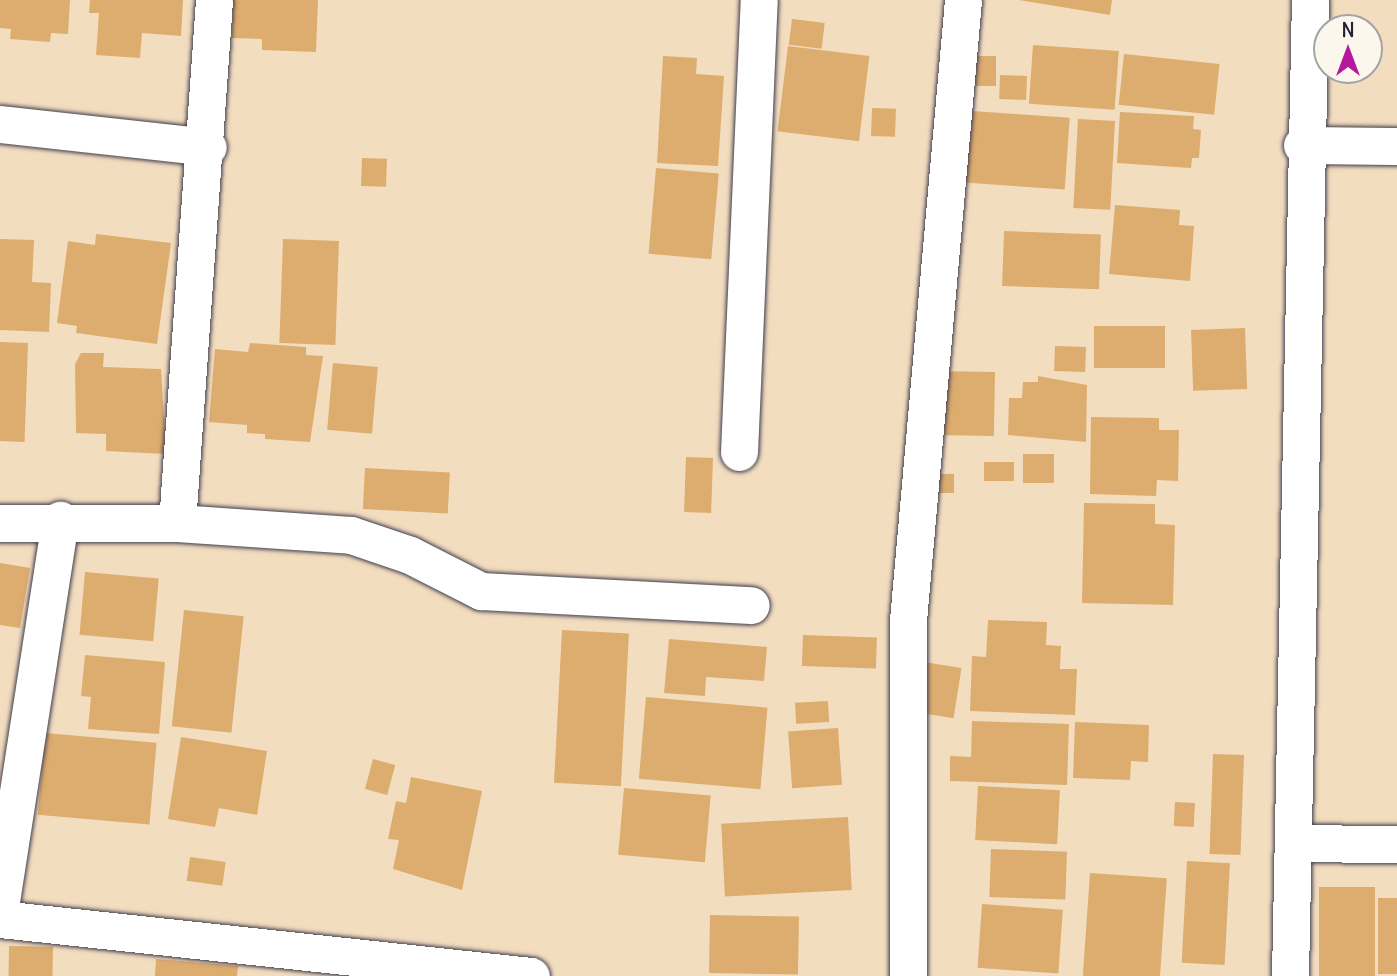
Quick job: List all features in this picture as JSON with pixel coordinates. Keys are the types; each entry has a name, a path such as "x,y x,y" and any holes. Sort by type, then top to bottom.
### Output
{"street":[{"path":"177,523 208,147 214,0"},
{"path":"739,452 759,0"},
{"path":"908,976 908,621 963,0"},
{"path":"1290,976 1302,145 1310,0"},
{"path":"0,124 208,147"},
{"path":"1302,145 1397,146"},
{"path":"0,908 60,520"},
{"path":"0,523 60,520 177,523 351,534 410,555 481,591 751,605"},
{"path":"1293,843 1397,844"},
{"path":"0,919 531,976"}],"building":[{"path":"0,0 70,0 68,34 51,33 50,42 10,39 11,29 0,28"},
{"path":"90,0 183,0 181,36 142,33 140,58 96,55 99,13 89,13"},
{"path":"233,0 318,0 316,52 262,50 262,39 232,38"},
{"path":"1019,0 1112,0 1110,15"},
{"path":"792,19 825,23 822,49 789,45"},
{"path":"1033,45 1119,51 1115,110 1029,104"},
{"path":"788,46 869,56 859,141 778,131"},
{"path":"1124,54 1219,64 1214,115 1119,105"},
{"path":"663,56 697,58 696,74 724,76 718,166 657,163"},
{"path":"966,56 996,56 996,86 966,86"},
{"path":"1000,75 1027,76 1026,100 999,99"},
{"path":"872,108 896,109 895,137 871,136"},
{"path":"959,110 1070,118 1065,190 954,182"},
{"path":"1120,112 1194,116 1193,129 1201,130 1199,158 1192,158 1191,168 1117,163"},
{"path":"1078,119 1115,121 1110,210 1073,208"},
{"path":"362,158 387,159 386,187 361,186"},
{"path":"656,168 719,173 711,259 649,254"},
{"path":"1115,205 1180,210 1179,225 1194,226 1190,281 1109,274"},
{"path":"1004,231 1101,234 1099,289 1002,286"},
{"path":"96,234 171,243 157,344 76,333 77,326 57,323 68,241 95,245"},
{"path":"0,239 34,240 32,282 51,283 49,332 0,330"},
{"path":"283,239 339,241 335,345 279,343"},
{"path":"1094,326 1165,326 1165,368 1094,368"},
{"path":"1245,328 1247,389 1193,391 1191,330"},
{"path":"0,342 28,343 25,442 0,441"},
{"path":"250,343 306,347 306,355 323,356 310,442 265,439 265,434 247,433 247,425 209,422 215,349 248,352"},
{"path":"1055,346 1086,347 1085,372 1054,371"},
{"path":"81,353 104,353 103,367 161,369 166,454 106,451 106,434 76,433 75,364"},
{"path":"333,363 378,367 372,434 327,430"},
{"path":"937,371 995,372 994,436 936,435"},
{"path":"1038,376 1087,385 1086,442 1008,435 1009,398 1022,398 1023,382 1038,382"},
{"path":"1091,417 1159,418 1159,430 1179,430 1178,481 1157,480 1156,496 1090,494"},
{"path":"1023,454 1054,454 1054,483 1023,483"},
{"path":"686,457 713,458 711,513 684,512"},
{"path":"984,462 1014,462 1014,481 984,481"},
{"path":"365,468 450,472 448,513 363,509"},
{"path":"938,474 954,474 954,493 938,493"},
{"path":"1084,503 1155,504 1155,524 1175,525 1173,605 1082,603"},
{"path":"0,563 30,568 20,628 0,625"},
{"path":"85,572 159,578 153,641 80,635"},
{"path":"184,610 244,616 231,733 172,726"},
{"path":"988,620 1047,622 1046,645 1061,646 1060,669 1077,669 1075,715 970,711 972,656 986,657"},
{"path":"562,630 629,634 621,786 554,783"},
{"path":"803,635 877,638 876,669 802,666"},
{"path":"669,639 767,647 764,681 706,677 705,696 664,693"},
{"path":"85,655 165,662 159,734 88,729 91,697 81,696"},
{"path":"924,662 962,668 954,718 916,712"},
{"path":"646,697 768,708 760,789 639,779"},
{"path":"828,701 829,722 796,724 795,703"},
{"path":"972,721 1069,724 1067,785 950,781 950,756 971,757"},
{"path":"1075,722 1149,725 1148,762 1131,761 1130,780 1073,778"},
{"path":"838,728 842,785 792,788 788,731"},
{"path":"45,733 157,743 149,824 38,815"},
{"path":"181,737 267,751 257,815 219,808 215,827 168,819"},
{"path":"1213,754 1244,755 1240,855 1210,854"},
{"path":"373,759 395,765 387,795 365,789"},
{"path":"411,777 482,791 462,890 393,869 399,840 388,839 396,801 406,803"},
{"path":"978,786 1060,790 1057,844 975,840"},
{"path":"624,788 711,796 705,862 618,855"},
{"path":"1175,802 1195,803 1194,827 1174,826"},
{"path":"848,817 852,890 725,897 721,824"},
{"path":"991,849 1067,852 1065,900 989,897"},
{"path":"190,857 226,862 222,886 187,881"},
{"path":"1187,861 1230,863 1225,965 1182,963"},
{"path":"1090,873 1167,878 1160,976 1083,976"},
{"path":"1319,887 1375,887 1375,976 1319,976"},
{"path":"1378,898 1397,898 1397,974 1378,974"},
{"path":"982,904 1063,910 1058,973 978,968"},
{"path":"710,915 799,917 798,975 709,973"},
{"path":"9,946 53,947 52,976 8,976"},
{"path":"156,959 238,966 237,976 155,976"}]}
